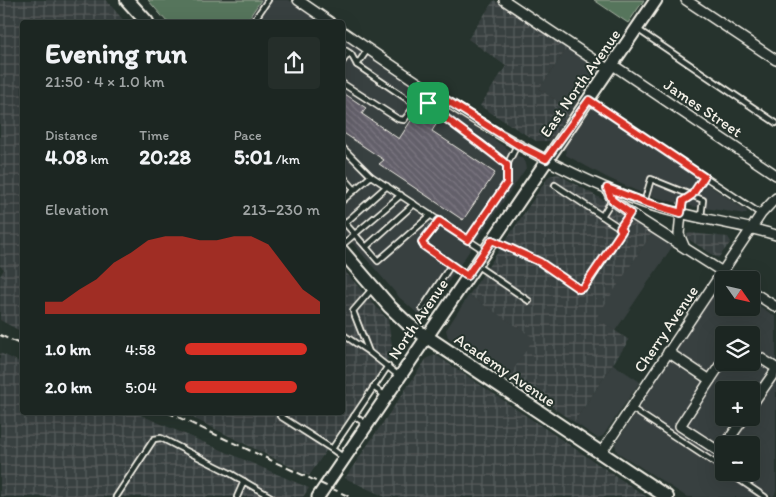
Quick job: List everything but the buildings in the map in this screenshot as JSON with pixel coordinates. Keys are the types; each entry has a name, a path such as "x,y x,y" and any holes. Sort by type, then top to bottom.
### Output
{"main road":[{"path":"127,0 145,20"},
{"name":"Academy Avenue","path":"345,255 403,320 667,497"}],"street":[{"path":"298,0 324,20"},
{"name":"James Street","path":"504,0 776,175"},
{"name":"East North Avenue","path":"546,159 589,100 656,0"},
{"path":"686,0 776,60"},
{"path":"345,33 518,145 607,188 681,213 776,235"},
{"name":"North Avenue","path":"318,497 546,159"},
{"path":"607,188 612,200 721,271"},
{"name":"Cherry Avenue","path":"723,271 761,214 776,198"},
{"path":"681,213 679,234 684,246"},
{"name":"Cherry Avenue","path":"601,453 715,282"},
{"path":"760,297 776,307"},
{"path":"668,352 710,380"},
{"path":"760,358 776,369 760,393"},
{"path":"715,449 680,426 716,371"}],"lane":[{"path":"254,20 268,0"},
{"path":"637,28 776,123"},
{"path":"357,65 368,49"},
{"path":"345,50 357,65 410,101 428,103 446,120 481,143 507,165"},
{"path":"345,58 349,53"},
{"path":"345,85 398,119 404,120 417,103"},
{"path":"428,103 435,93"},
{"path":"589,100 761,214"},
{"path":"468,240 507,183 507,165 518,145"},
{"path":"345,150 371,176 484,251"},
{"path":"345,198 371,176"},
{"path":"681,213 683,201 692,195 704,177"},
{"path":"345,178 355,190"},
{"path":"644,202 651,179 703,200 701,217"},
{"path":"555,185 620,228"},
{"path":"345,221 387,186"},
{"path":"345,243 401,196"},
{"path":"602,216 612,200"},
{"path":"366,248 414,204"},
{"path":"492,240 540,262 579,289 590,281 616,242 622,231 620,228 630,213"},
{"path":"345,223 378,261 431,215"},
{"path":"439,221 422,244 467,276"},
{"path":"475,264 529,301"},
{"path":"422,309 451,265"},
{"path":"369,352 353,311 373,288"},
{"path":"345,336 399,376"},
{"path":"332,449 388,366"},
{"path":"374,387 386,396"},
{"path":"631,408 715,464"},
{"path":"280,415 344,458"},
{"path":"354,416 366,424"},
{"path":"116,497 154,440 161,438 169,440 271,497"},
{"path":"237,497 244,481"},
{"path":"741,481 765,497"}],"shaded area":[{"path":"0,0 106,0 123,20 20,20 20,331 0,320 0,276 4,269 0,266"},
{"path":"261,0 289,0 319,20 247,20"},
{"path":"494,0 567,48 539,89 571,110 550,141 536,141 480,106 506,66 468,39"},
{"path":"345,39 524,160 526,168 427,313 423,315 418,314 400,298 345,234"},
{"path":"567,48 598,70 571,110 539,89"},
{"path":"593,107 747,211 746,214 690,206 646,195 606,177 566,155 565,147"},
{"path":"558,174 605,201 652,233 596,318 629,340 574,422 508,378 534,338 469,295 549,176"},
{"path":"652,233 672,247 615,331 595,318"},
{"path":"687,234 728,237 731,242 718,258 688,239"},
{"path":"345,271 388,320 393,351 309,476 187,415 345,415"},
{"path":"715,292 715,316 760,316 760,306 776,317 776,492 773,497 748,481 760,481 760,436 715,436 715,459 639,409 645,397"},
{"path":"469,295 535,338 508,378 448,337 446,330"},
{"path":"0,353 20,362 20,415 141,415 309,488 303,497 0,497"},
{"path":"436,355 647,497 385,497 345,478 427,358"},
{"path":"613,364 640,382 603,436 597,438 574,422"},
{"path":"635,414 715,466 715,481 738,481 764,497 687,497 617,452 615,444"}],"green space":[{"path":"148,0 261,0 247,20 165,20"},
{"path":"594,0 644,0 628,23"}],"railway":[{"path":"0,335 20,344"},
{"path":"173,415 350,497"}],"route":[{"path":"435,93 518,145 546,159 589,100 704,177 692,195 683,201 681,213 658,207 607,188 612,200 630,213 620,228 622,231 616,242 584,287 579,289 526,254 492,240 467,276 424,246 422,242 439,221 468,240 507,183 507,165 481,143 446,120 428,103 435,93"}]}
